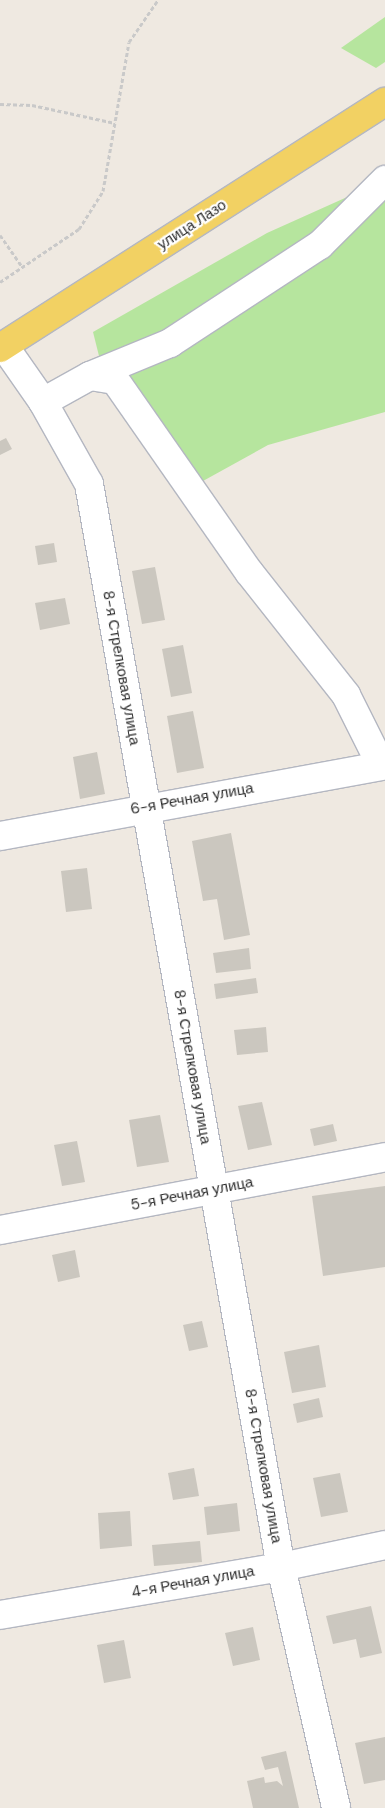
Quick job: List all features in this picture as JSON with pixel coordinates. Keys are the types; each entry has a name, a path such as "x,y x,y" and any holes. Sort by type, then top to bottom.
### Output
{"main road":[{"name":"улица Лазо","path":"2,347 385,102"}],"street":[{"path":"43,402 90,376 170,343 312,251 385,180"},
{"name":"8-я Стрелковая улица","path":"2,347 43,402 88,484 281,1568 336,1808"},
{"path":"90,376 115,380 213,524 346,695 380,766"},
{"name":"6-я Речная улица","path":"0,836 380,766"},
{"name":"5-я Речная улица","path":"0,1230 385,1157"},
{"name":"4-я Речная улица","path":"0,1615 281,1568 385,1545"}],"path":[{"path":"0,282 21,265 79,229 103,190 129,42 158,0"},
{"path":"0,104 32,105 115,123"},
{"path":"0,235 21,265"}],"green space":[{"path":"385,17 385,62 376,68 341,48"},
{"path":"385,180 385,412 268,445 203,481 99,356 93,332 267,233"}],"building":[{"path":"6,438 12,449 0,455 0,441"},
{"path":"54,543 57,562 38,565 35,546"},
{"path":"155,567 165,620 142,624 132,571"},
{"path":"65,598 70,624 40,630 35,603"},
{"path":"183,645 192,693 171,697 162,649"},
{"path":"193,711 204,768 177,773 167,716"},
{"path":"97,752 105,794 80,799 73,757"},
{"path":"231,833 250,935 224,940 217,899 203,901 192,841"},
{"path":"87,868 92,909 66,912 61,871"},
{"path":"249,948 251,969 216,973 213,953"},
{"path":"256,978 258,993 216,999 214,984"},
{"path":"266,1027 268,1052 237,1055 234,1030"},
{"path":"262,1102 272,1145 248,1150 238,1106"},
{"path":"160,1115 169,1162 137,1167 129,1120"},
{"path":"333,1124 337,1141 314,1146 310,1129"},
{"path":"77,1141 85,1182 62,1186 54,1145"},
{"path":"385,1186 385,1267 323,1276 312,1196"},
{"path":"75,1250 80,1277 58,1282 52,1255"},
{"path":"202,1321 208,1347 189,1351 183,1325"},
{"path":"319,1345 326,1387 292,1393 284,1352"},
{"path":"319,1398 323,1417 297,1423 293,1404"},
{"path":"194,1468 199,1496 173,1500 168,1473"},
{"path":"340,1473 348,1512 321,1517 313,1478"},
{"path":"237,1503 240,1531 207,1535 204,1507"},
{"path":"130,1511 132,1546 100,1549 98,1513"},
{"path":"200,1541 202,1562 154,1566 152,1545"},
{"path":"371,1606 382,1653 360,1658 356,1639 333,1644 326,1616"},
{"path":"253,1627 260,1660 233,1666 225,1633"},
{"path":"124,1640 131,1678 104,1683 97,1645"},
{"path":"385,1737 385,1780 364,1784 355,1743"},
{"path":"286,1751 299,1808 253,1808 247,1781 264,1777 265,1783 277,1781 283,1786 278,1767 265,1770 261,1757"}]}
